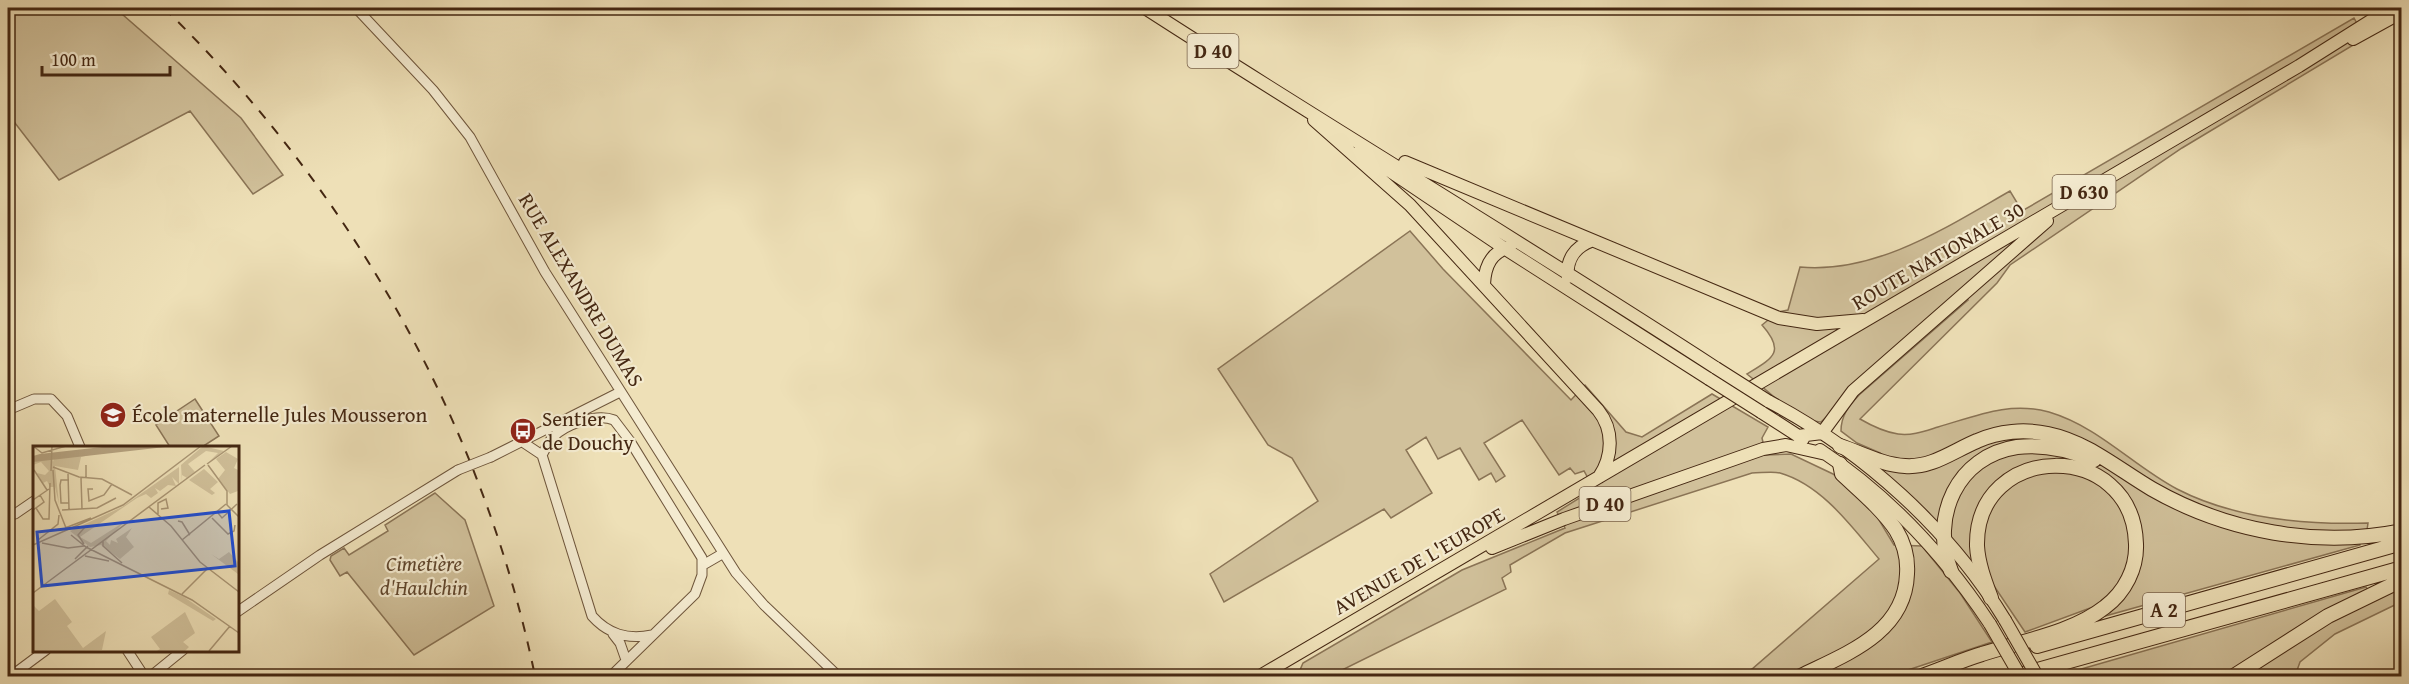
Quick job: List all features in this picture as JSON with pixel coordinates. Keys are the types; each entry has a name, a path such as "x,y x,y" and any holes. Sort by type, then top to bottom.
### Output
{"highway":[{"path":"1840,446 1886,462 1911,466 1932,462 1992,436 2019,432 2042,433 2083,446 2142,483"},
{"path":"1951,571 1944,540 1946,507 1954,488 1976,465 2002,451 2029,446 2061,449 2087,457 2211,517 2275,533 2343,538 2402,531"},
{"path":"1802,676 1854,650 1878,634 1892,618 1906,587 1907,560 1899,536 1886,517 1842,474 1840,464"},
{"path":"1922,676 2073,624 2111,602 2132,572 2136,551 2132,522 2115,490 2098,476 2076,467 2062,465 2026,470 2003,484 1986,507 1978,533 1978,557 1991,598"},
{"name":"A 2","path":"1927,676 2402,543"},
{"name":"A 2","path":"2018,676 2402,568"},
{"path":"2234,676 2328,616 2402,580"}],"main road":[{"name":"D 40","path":"1145,8 1281,95 1526,245 1840,446 1886,481 1944,540 1991,598 2037,676"},
{"name":"ROUTE NATIONALE 30","path":"1597,479 2299,66 2391,8"},
{"name":"ROUTE NATIONALE 30","path":"2299,66 2402,12"},
{"name":"D 40","path":"1281,95 1314,120 1504,248 1840,464 1894,510 1951,571 1990,624 2018,676"},
{"path":"1314,120 1395,189 1602,415 1608,427 1610,443 1605,466 1597,479"},
{"name":"D 40","path":"1348,134 1415,168 1779,318 1824,325 1870,319"},
{"path":"1798,436 1822,433 1853,392 2066,203"},
{"path":"1568,272 1574,252 1591,241"},
{"path":"1484,284 1489,262 1504,248 1526,245"},
{"name":"D 40","path":"1568,272 1571,285 1585,299"},
{"path":"1763,449 1776,438 1780,425 1778,413 1768,401"},
{"name":"D 40","path":"1449,566 1564,519 1763,449 1786,445 1826,454"},
{"name":"AVENUE DE L'EUROPE","path":"1260,676 1597,479"}],"street":[{"name":"RUE ALEXANDRE DUMAS","path":"357,8 433,90 465,130 544,272 722,554 758,599 838,676"},
{"path":"238,611 320,555 459,470 491,457 620,392"},
{"path":"8,410 38,398 53,400 67,416 80,446"},
{"path":"542,455 555,435 580,423 602,417 617,422 698,548 703,565 701,580 692,597 610,676"},
{"path":"521,441 542,455 589,609 596,620 613,634 626,660"},
{"path":"8,515 15,514 33,502"},
{"path":"703,565 722,554"},
{"path":"613,634 632,637 652,635"},
{"path":"11,676 45,651"},
{"path":"128,651 144,676"},
{"path":"151,676 182,651"}],"green space":[{"path":"8,8 115,8 241,118 283,175 253,194 190,111 59,180 8,114"},
{"path":"2354,18 2365,38 2182,148 2010,265 1997,283 1860,419 1888,432 1908,434 1923,432 1993,411 2020,408 2049,412 2084,427 2161,479 2199,499 2270,518 2319,523 2368,523 2367,530 2358,531 2360,545 2098,618 2093,607 2025,632 1992,583 1985,565 1970,563 1928,512 1876,464 1880,453 1857,443 1841,431 1844,415 1859,395 1968,300 1958,293 1821,422 1812,421 1792,411 1747,374 1770,359 1773,354 1775,348 1773,342 1762,325 1778,312 1788,310 1800,267 1828,267 1883,256 1936,233 2010,191 2022,211"},
{"path":"1410,231 1443,269 1571,400 1585,385 1626,432 1642,437 1712,394 1768,427 1762,438 1766,455 1791,454 1833,474 1870,505 1894,545 1922,546 1960,593 1992,642 1890,676 1738,676 1752,669 1879,559 1823,497 1795,479 1780,473 1766,472 1752,473 1565,533 1510,565 1511,572 1502,578 1506,589 1330,676 1304,676 1300,670 1303,663 1462,570 1565,528 1557,512 1594,489 1584,471 1575,474 1570,468 1559,475 1522,420 1484,443 1505,476 1496,482 1491,473 1479,480 1460,448 1438,459 1426,437 1406,450 1432,493 1391,518 1384,509 1224,602 1210,574 1318,501 1292,458 1268,445 1218,369"},
{"path":"195,399 219,436 204,446 169,446 156,425"},
{"name":"Cimetière d'Haulchin","path":"435,493 465,520 494,606 414,655 347,572 340,576 330,560 331,556 344,548 349,555 388,531 385,525"},
{"path":"2401,586 2401,602 2335,634 2300,662 2295,676 2057,676 2366,587 2373,597"}],"railway":[{"path":"164,8 231,78 293,153 349,232 399,315 444,401 481,490 512,582 535,676"}],"place":[{"name":"École maternelle Jules Mousseron","path":"113,415"},
{"name":"Sentier de Douchy","path":"523,431"}]}
